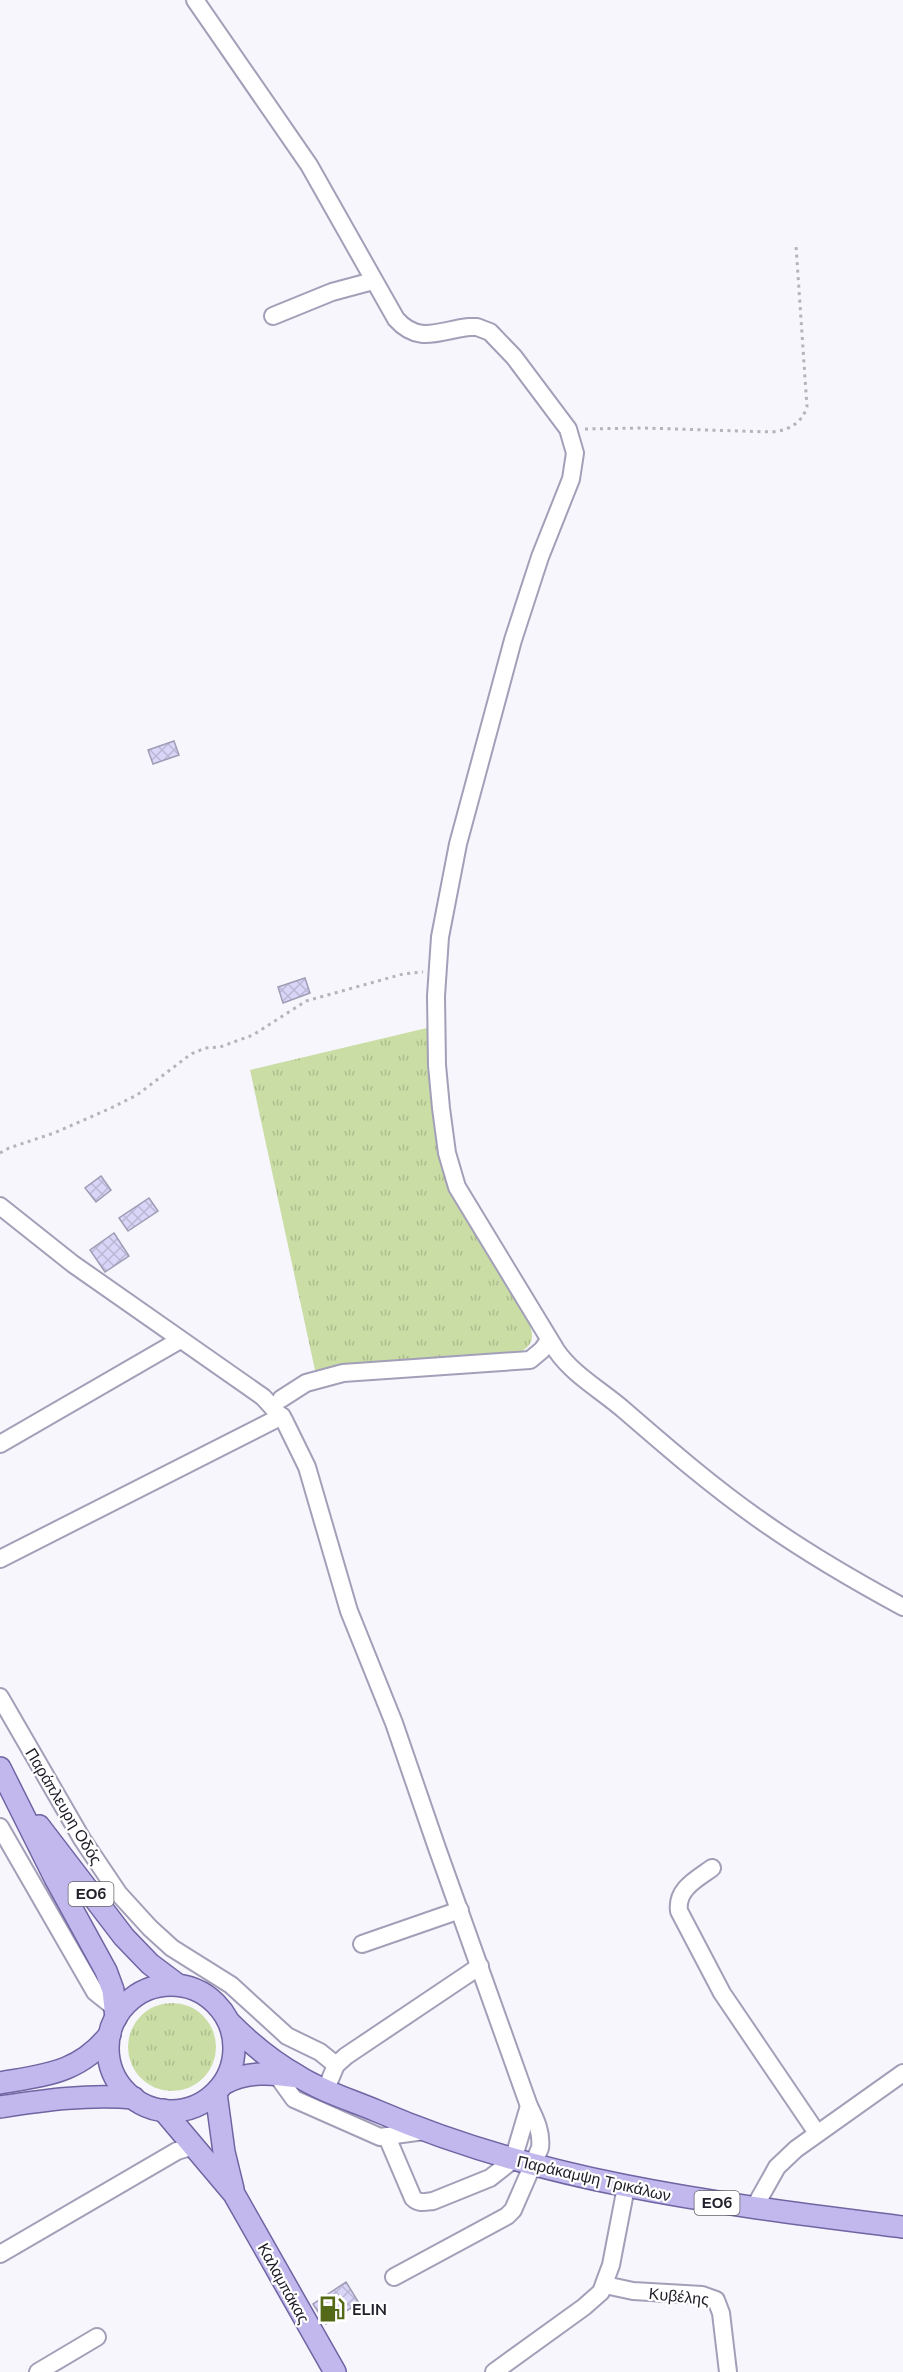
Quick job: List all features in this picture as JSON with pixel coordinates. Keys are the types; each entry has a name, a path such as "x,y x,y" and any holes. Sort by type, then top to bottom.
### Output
{"main road":[{"name":"ΕΟ6","path":"0,1768 55,1878 95,1947 106,1971 113,1990 113,2020 108,2052 112,2070 121,2085 134,2098 148,2106 163,2110 178,2110 194,2106 220,2088"},
{"name":"ΕΟ6","path":"14,1794 124,1937 150,1964 178,1985"},
{"name":"ΕΟ6","path":"113,2020 127,2003 142,1992 159,1986 178,1985 194,1989 209,1997 230,2023"},
{"path":"0,2083 60,2071 81,2062 98,2050 113,2020"},
{"path":"220,2088 234,2057 234,2040 230,2023"},
{"name":"Παράκαμψη Τρικάλων","path":"230,2023 248,2040 299,2077 424,2131 523,2163 626,2187 754,2208 903,2227"},
{"name":"Παράκαμψη Τρικάλων","path":"220,2088 246,2075 276,2074 299,2077"},
{"name":"Καλαμπάκας","path":"220,2088 222,2142 234,2194"},
{"path":"0,2106 67,2098 108,2096 134,2098"},
{"name":"Καλαμπάκας","path":"163,2110 234,2194 334,2372"}],"street":[{"path":"195,0 309,165 396,319 411,332 424,334 477,327 495,336 514,357 568,429 575,453 571,479 540,557 513,640 453,867 440,937 437,972 437,1065 451,1170 462,1198 564,1362 604,1393 694,1471 762,1522 838,1571 903,1607"},
{"path":"273,316 332,292 373,281"},
{"path":"0,1206 73,1264 263,1396 282,1416 307,1467 349,1611 394,1723 529,2106 521,2187 513,2210 507,2216 394,2277"},
{"path":"0,1444 180,1340"},
{"path":"530,1360 542,1350 549,1340"},
{"path":"281,1399 306,1383 343,1373 530,1360 564,1362"},
{"path":"0,1559 282,1416"},
{"name":"Παράπλευρη Οδός","path":"0,1697 61,1804 119,1894 150,1929 172,1948 231,1985 287,2036 320,2052 336,2065"},
{"path":"0,1827 113,2020"},
{"path":"712,1868 682,1893 679,1899 680,1911 722,1993 817,2133"},
{"path":"101,1908 119,1894"},
{"path":"362,1944 460,1910"},
{"path":"326,2089 336,2065 360,2045 480,1966"},
{"path":"754,2208 777,2167 796,2149 903,2073"},
{"path":"276,2074 294,2099 380,2137 424,2131"},
{"path":"387,2137 408,2191 417,2201 433,2201 523,2163"},
{"path":"0,2254 177,2151 194,2146"},
{"path":"494,2372 597,2296 604,2285 615,2248 626,2187"},
{"name":"Κυβέλης","path":"604,2285 633,2291 702,2295 716,2300 721,2313 728,2372"},
{"path":"38,2372 97,2337"}],"path":[{"path":"568,429 643,428 772,432 781,431 798,423 807,407 796,246"},
{"path":"0,1153 54,1133 129,1099 191,1054 205,1048 220,1047 253,1035 306,1001 404,974 437,972"}],"green space":[{"path":"431,1027 439,1154 448,1188 529,1323 532,1340 523,1351 511,1356 315,1370 250,1070"},
{"path":"172,2003 189,2006 203,2016 213,2030 216,2047 213,2064 203,2078 189,2088 172,2091 155,2088 141,2078 131,2064 128,2047 131,2030 141,2016 155,2006"}],"building":[{"path":"174,741 179,755 153,764 148,750"},
{"path":"305,978 310,993 283,1003 278,987"},
{"path":"101,1176 111,1190 96,1202 85,1188"},
{"path":"149,1198 158,1211 128,1231 119,1218"},
{"path":"114,1233 129,1256 105,1272 90,1250"},
{"path":"346,2282 359,2303 326,2324 313,2304"}],"place":[{"name":"ELIN","path":"332,2309"}]}
